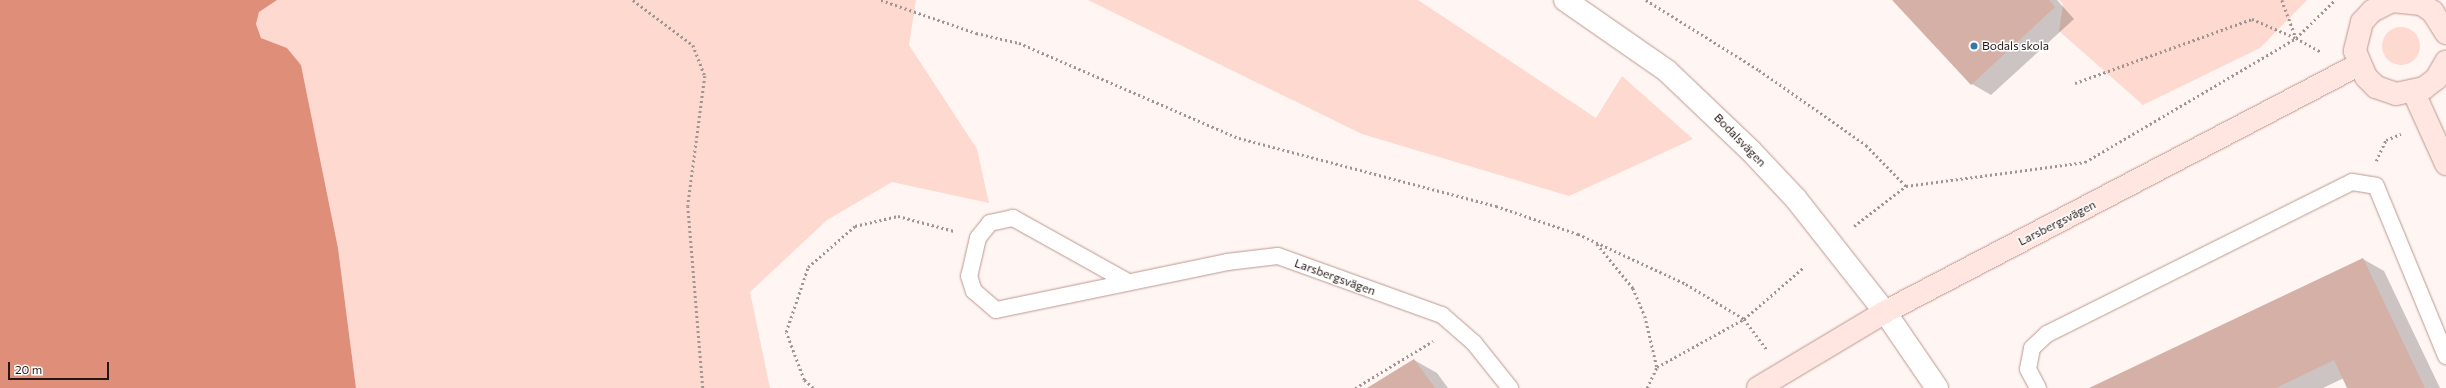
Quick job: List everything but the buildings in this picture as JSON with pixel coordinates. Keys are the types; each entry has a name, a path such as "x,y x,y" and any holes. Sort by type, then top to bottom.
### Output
{"street":[{"name":"Bodalsvägen","path":"1565,0 1625,40 1708,106 1796,199 1885,312 1937,388"},
{"path":"2446,31 2433,12 2421,4 2399,0 2376,3 2366,16 2356,35 2358,65 2376,87 2396,94 2414,93 2436,79 2446,62"},
{"name":"Larsbergsvägen","path":"1758,388 1885,312 2335,79 2358,65"},
{"path":"2414,93 2446,164"}],"lane":[{"path":"2038,388 2028,369 2032,348 2047,334 2352,182 2376,186 2446,356"},
{"name":"Larsbergsvägen","path":"1128,282 1013,218 990,223 978,238 969,276 974,291 996,310 1227,262 1278,256 1442,315 1474,343 1510,388"}],"path":[{"path":"634,0 693,45 705,76 688,206 703,388"},
{"path":"881,0 976,33 1019,43 1239,138 1496,206 1595,242 1686,284 1744,320 1770,354"},
{"path":"1646,0 1759,70 1866,145 1906,186"},
{"path":"2282,0 2296,38"},
{"path":"1853,227 1906,186 2085,162 2296,38 2335,0"},
{"path":"2075,83 2152,57 2252,19 2296,38 2322,53 2335,79"},
{"path":"2364,184 2386,140 2429,124"},
{"path":"813,388 804,380 786,332 808,267 855,226 898,216 978,238"},
{"path":"1595,242 1633,288 1645,316 1657,367"},
{"path":"1647,388 1657,367 1744,320 1804,267"},
{"path":"1355,388 1456,327"}],"shaded area":[{"path":"0,0 277,0 259,12 256,24 261,38 287,48 301,65 338,248 356,388 0,388"},
{"path":"277,0 916,0 909,45 977,149 989,203 892,182 827,220 750,292 770,388 356,388 338,248 301,65 287,48 261,38 256,24 259,12"},
{"path":"1088,0 1418,0 1596,118 1622,76 1693,139 1569,196 1362,134"},
{"path":"2059,0 2307,0 2260,48 2143,105 2059,31 2063,4"},
{"path":"2397,27 2405,27 2415,32 2419,39 2419,53 2415,60 2405,65 2397,65 2387,60 2385,57 2382,50 2382,42 2387,32 2390,30"}],"place":[{"name":"Bodals skola","path":"1974,46"}]}
